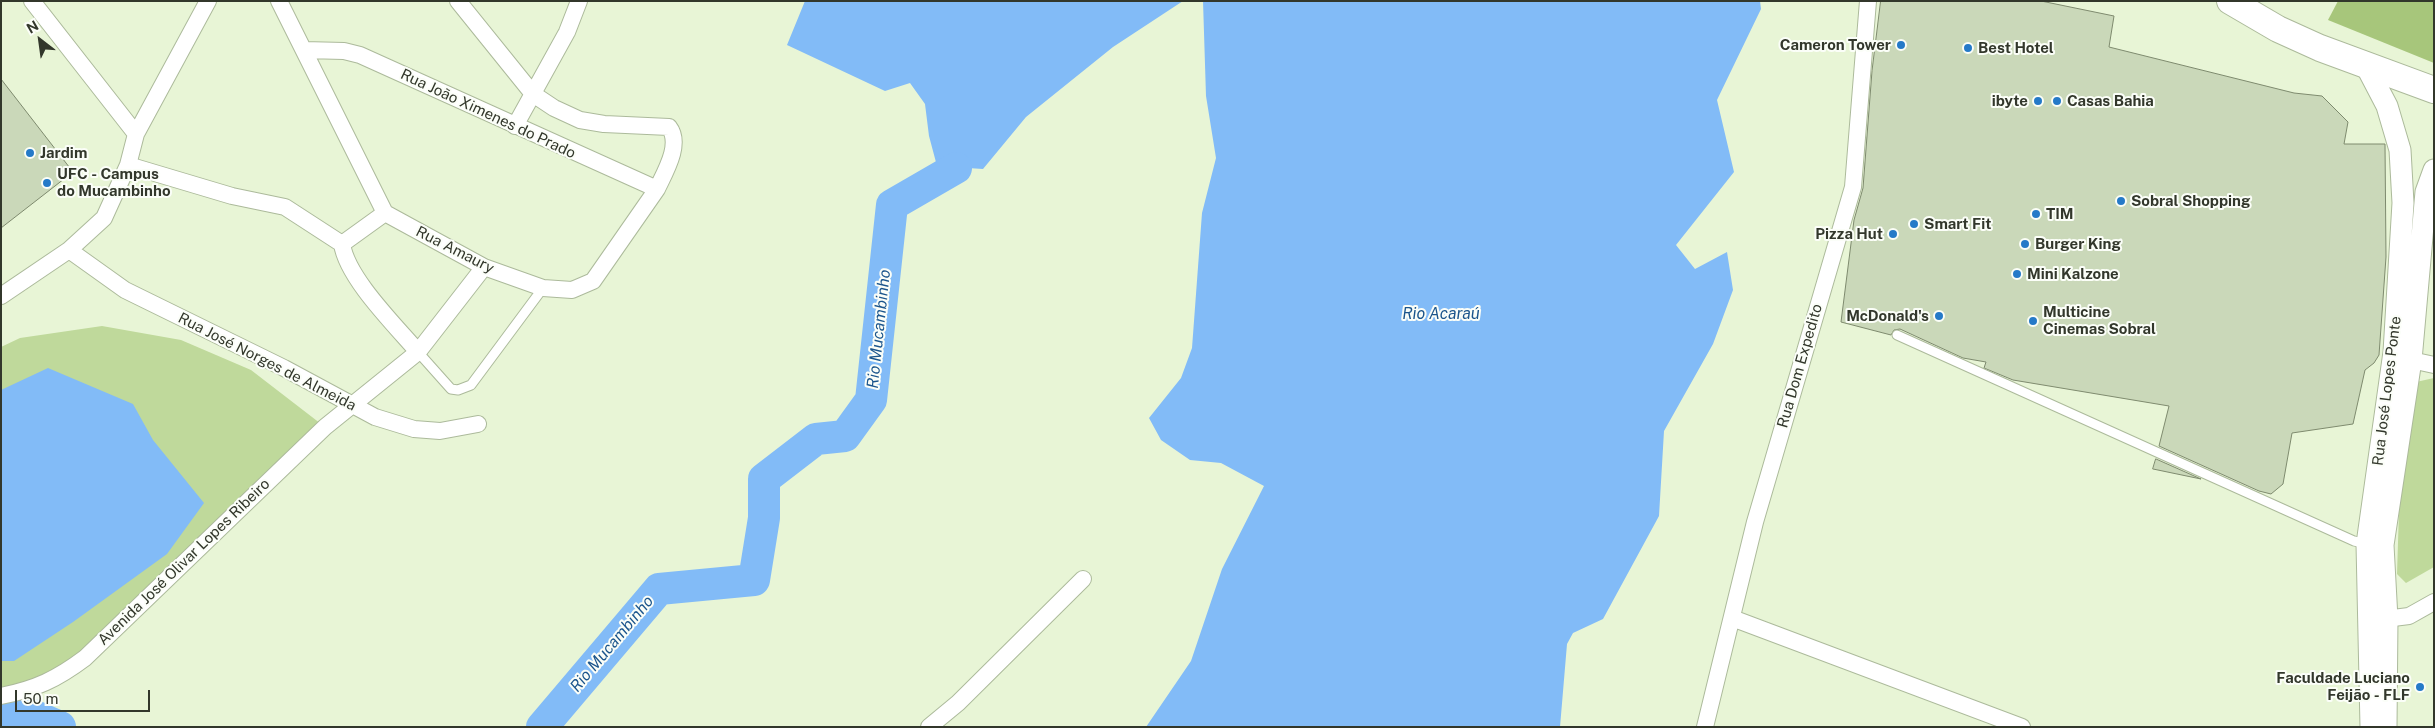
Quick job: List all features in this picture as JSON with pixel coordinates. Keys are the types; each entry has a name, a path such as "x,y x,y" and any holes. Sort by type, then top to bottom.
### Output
{"main road":[{"path":"2235,3 2295,37 2434,90"}],"street":[{"path":"32,1 136,134"},
{"path":"1,296 69,250 104,218 128,166 136,134 208,1"},
{"path":"279,1 385,213 342,244"},
{"path":"458,1 533,94 554,108 580,120 604,124 669,127 675,140 666,170 657,189"},
{"path":"514,126 567,32 579,1"},
{"name":"Rua Dom Expedito","path":"1705,727 1754,522 1853,187 1868,1"},
{"name":"Rua João Ximenes do Prado","path":"304,50 344,51 360,55 657,189"},
{"name":"Rua José Lopes Ponte","path":"2364,62 2387,106 2400,150 2403,203 2394,352 2367,544 2378,620 2386,727"},
{"path":"128,166 232,196 285,206 342,244 344,255 353,273 418,352"},
{"name":"Rua José Lopes Ponte","path":"2371,727 2382,545 2411,360 2426,192 2434,170"},
{"name":"Rua Amaury","path":"385,213 484,267 543,288 572,290 593,280 657,189"},
{"name":"Rua José Norges de Almeida","path":"69,250 125,290 284,368 375,418 414,430 440,430 478,424"},
{"name":"Avenida José Olivar Lopes Ribeiro","path":"1,696 33,689 58,678 85,658 305,446 352,404 418,352 484,267"},
{"path":"2411,360 2434,365"},
{"path":"929,727 958,703 1083,579"},
{"path":"2378,620 2409,616 2432,608"},
{"path":"1732,618 2022,727"}],"lane":[{"path":"418,352 452,388 466,388 543,288"},
{"path":"1897,336 2354,541 2367,544"}],"green space":[{"path":"2338,1 2434,1 2434,63 2328,20"},
{"path":"102,326 181,340 251,370 325,427 85,658 1,696 1,347 20,338"},
{"path":"2434,378 2434,567 2406,583 2397,574 2400,479 2416,382"}],"water":[{"path":"805,1 1183,1 1113,47 1026,117 983,169 937,166 929,136 925,104 910,83 885,91 787,45"},
{"name":"Rio Acaraú","path":"1203,1 1760,1 1761,9 1717,100 1734,172 1676,245 1695,269 1727,252 1733,290 1713,344 1664,431 1659,516 1603,619 1573,633 1567,644 1560,727 1146,727 1191,661 1222,569 1264,486 1221,463 1190,460 1161,440 1149,418 1181,378 1192,348 1202,213 1216,158 1206,96"},
{"path":"48,368 133,404 153,440 204,503 167,554 73,622 14,661 1,661 1,390"}],"building":[{"name":"Sobral Shopping","path":"1881,1 2041,1 2114,16 2109,47 2294,93 2322,96 2348,122 2344,144 2385,144 2386,257 2379,355 2374,363 2365,370 2353,424 2292,433 2283,484 2271,494 2259,491 2159,446 2169,406 2013,380 1984,368 1986,362 1963,358 1900,329 1894,330 1891,335 1841,322 1854,220 1863,188 1872,71"},
{"name":"Jardim","path":"1,79 73,172 1,228"},
{"path":"2156,459 2201,479 2153,469"}],"waterway":[{"name":"Rio Mucambinho","path":"542,727 659,589 754,580 764,518 764,479 816,439 845,436 871,400 892,205 956,168"},
{"name":"Rio Mucambinho","path":"1,718 30,714 60,727"}],"place":[{"name":"Cameron Tower","path":"1901,45"},
{"name":"Best Hotel","path":"1968,48"},
{"name":"ibyte","path":"2038,101"},
{"name":"Casas Bahia","path":"2057,101"},
{"name":"Jardim","path":"30,153"},
{"name":"UFC - Campus do Mucambinho","path":"47,183"},
{"name":"Sobral Shopping","path":"2121,201"},
{"name":"TIM","path":"2036,214"},
{"name":"Smart Fit","path":"1914,224"},
{"name":"Pizza Hut","path":"1893,234"},
{"name":"Burger King","path":"2025,244"},
{"name":"Mini Kalzone","path":"2017,274"},
{"name":"McDonald's","path":"1939,316"},
{"name":"Multicine Cinemas Sobral","path":"2033,321"},
{"name":"Faculdade Luciano Feijão - FLF","path":"2420,687"}]}
